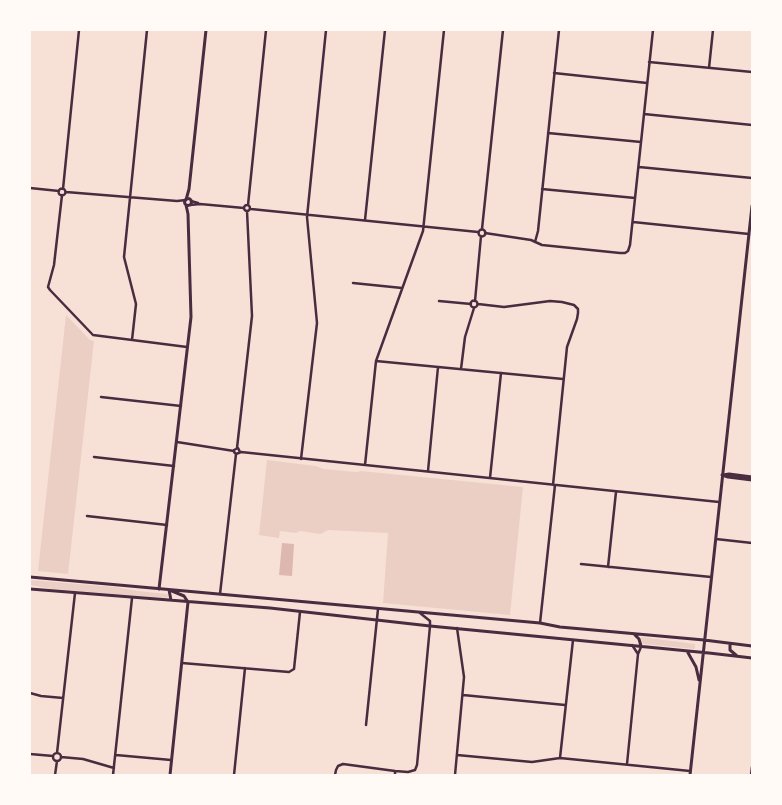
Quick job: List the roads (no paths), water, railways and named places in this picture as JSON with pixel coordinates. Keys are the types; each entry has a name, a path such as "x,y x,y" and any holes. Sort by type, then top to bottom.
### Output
{"main road":[{"path":"159,589 191,317 188,202 206,30"},
{"path":"690,773 752,206"},
{"path":"722,475 752,478"},
{"path":"30,577 540,624 704,640 752,647"},
{"path":"30,589 300,612 752,658"},
{"path":"169,590 170,600"},
{"path":"169,590 184,596 188,602 170,775"},
{"path":"631,633 639,638 641,646"},
{"path":"730,644 730,650 737,656"},
{"path":"687,651 696,667 700,684"}],"street":[{"path":"63,189 79,30"},
{"path":"132,340 136,304 124,257 147,30"},
{"path":"251,209 248,205 266,30"},
{"path":"301,459 317,324 307,214 326,30"},
{"path":"365,220 385,30"},
{"path":"365,465 376,361 424,226 444,30"},
{"path":"503,30 482,229 485,233 529,240 542,245 625,253 630,248 653,30"},
{"path":"535,242 538,230 559,30"},
{"path":"709,68 713,30"},
{"path":"649,62 752,72"},
{"path":"554,73 647,83"},
{"path":"644,114 752,125"},
{"path":"548,133 641,142"},
{"path":"639,167 752,178"},
{"path":"30,188 59,191 63,189"},
{"path":"542,188 635,198"},
{"path":"63,189 66,192 188,202 244,208 247,211 252,316 237,448 239,449 220,594"},
{"path":"59,191 62,195 54,265 48,287 50,290 90,333 96,336 187,346"},
{"path":"62,195 66,192"},
{"path":"244,208 248,205"},
{"path":"247,211 251,209 307,214 478,232 482,229"},
{"path":"633,222 749,234"},
{"path":"439,302 471,304 475,301 481,236 478,232"},
{"path":"481,236 485,233"},
{"path":"353,283 402,288"},
{"path":"475,301 478,304 504,307 550,301 574,305 578,309 567,348 563,379 540,624"},
{"path":"471,304 474,308"},
{"path":"461,369 465,338 474,308 478,304"},
{"path":"376,361 563,379"},
{"path":"428,472 438,367"},
{"path":"490,478 501,373"},
{"path":"101,397 181,406"},
{"path":"176,442 238,453 719,502"},
{"path":"234,451 237,448"},
{"path":"94,457 174,466"},
{"path":"608,567 616,491"},
{"path":"87,516 167,525"},
{"path":"715,539 752,543"},
{"path":"581,564 711,577"},
{"path":"30,754 53,756 57,753 75,593"},
{"path":"113,775 132,597"},
{"path":"366,725 378,609"},
{"path":"182,663 289,672 294,669 300,612"},
{"path":"335,775 338,766 343,764 408,772 415,770 430,626 430,621 420,613"},
{"path":"455,775 464,677 456,628"},
{"path":"560,758 574,640"},
{"path":"632,645 638,654"},
{"path":"627,764 638,654 641,646"},
{"path":"234,775 245,668"},
{"path":"30,693 63,698"},
{"path":"463,695 566,706"},
{"path":"57,753 61,757 83,759 114,768"},
{"path":"116,755 171,760"},
{"path":"457,755 532,762 560,758 627,764 690,773"},
{"path":"53,756 53,759 57,760"},
{"path":"55,775 57,760 61,757"},
{"path":"751,775 752,767"},
{"path":"395,775 396,770"}]}
